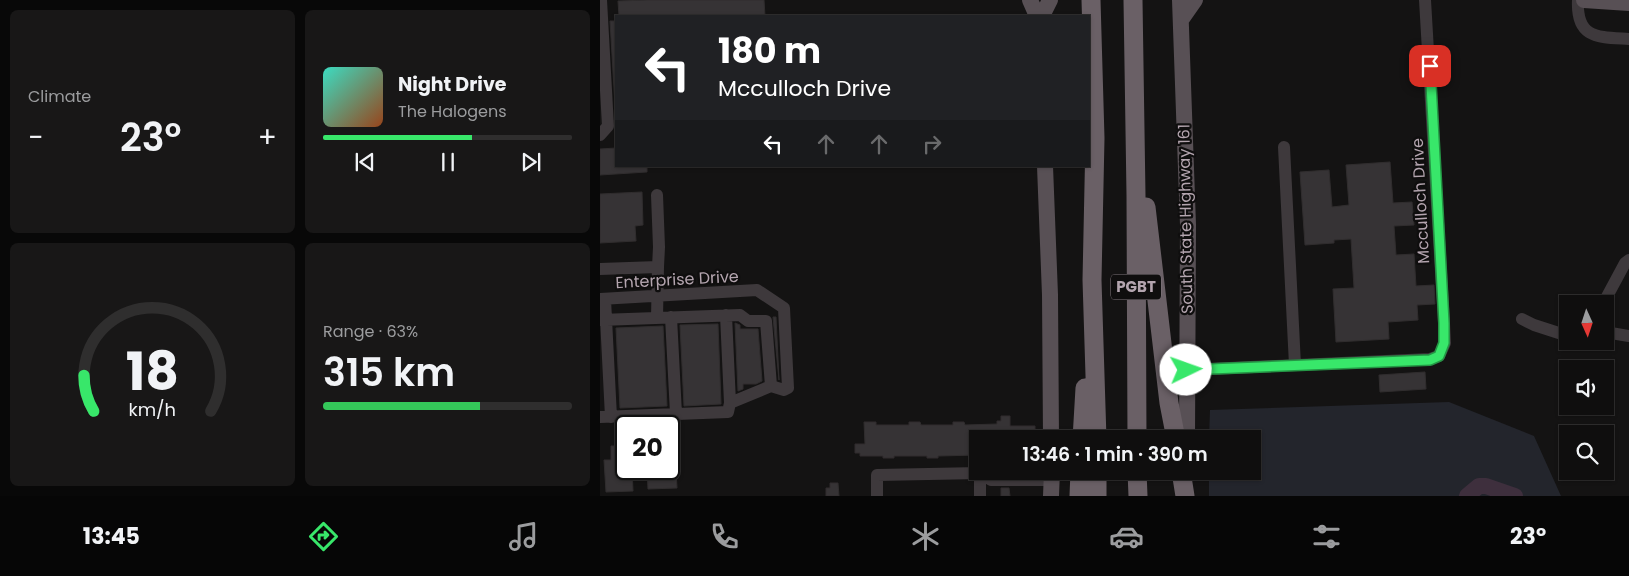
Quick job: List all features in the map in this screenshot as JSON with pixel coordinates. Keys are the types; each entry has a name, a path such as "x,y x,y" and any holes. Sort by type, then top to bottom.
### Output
{"highway":[{"name":"PGBT","path":"1091,2 1095,138 1092,280 1097,430"},
{"name":"PGBT","path":"1133,3 1137,430"},
{"path":"1135,136 1174,430"},
{"path":"1083,430 1092,280"},
{"path":"1079,496 1080,480"},
{"path":"1097,480 1097,496"},
{"path":"1137,480 1138,496"},
{"path":"1183,480 1186,496"}],"main road":[{"path":"1030,0 1039,15"},
{"path":"1039,0 1040,15"},
{"path":"1041,15 1050,0"},
{"path":"1167,0 1173,3 1181,20 1195,0"},
{"name":"South State Highway 161","path":"1180,0 1188,226 1187,430"},
{"path":"1584,0 1629,3"},
{"path":"1045,167 1050,295 1051,430"},
{"path":"1052,480 1052,496"},
{"path":"1186,496 1187,480"}],"street":[{"path":"600,135 608,126 602,0"},
{"name":"Mcculloch Drive","path":"1186,370 1430,360 1439,356 1444,343 1425,0"},
{"path":"1578,0 1577,14 1589,32 1596,36 1629,39"},
{"path":"1284,147 1295,366"},
{"path":"657,195 659,247 657,318"},
{"path":"1609,295 1625,263 1629,260"},
{"path":"600,269 658,267"},
{"name":"Enterprise Drive","path":"603,299 757,290 784,308 788,388 784,390 771,386"},
{"path":"603,299 605,417 728,412 730,402 726,315"},
{"path":"603,320 740,315 748,321 767,322 771,386 730,402"},
{"path":"671,317 676,414"},
{"path":"1522,319 1559,333"},
{"path":"1614,334 1629,336"},
{"path":"877,496 877,475 969,473"},
{"path":"980,480 980,496"}],"shaded area":[{"path":"1449,402 1534,436 1561,496 1209,496 1209,480 1261,480 1261,430 1209,430 1210,410"}],"building":[{"path":"764,0 765,15 619,15 618,1"},
{"path":"610,21 615,21 615,105"},
{"path":"615,148 615,167 647,167 647,172 600,175 600,149"},
{"path":"1390,162 1393,203 1412,202 1414,225 1394,226 1396,255 1414,254 1416,286 1434,285 1435,304 1417,305 1418,320 1388,322 1389,339 1336,342 1333,289 1354,288 1351,239 1334,240 1334,243 1305,245 1300,172 1329,170 1332,207 1349,205 1346,165"},
{"path":"642,192 643,225 635,226 636,241 600,243 600,194"},
{"path":"773,317 776,317 779,380"},
{"path":"735,323 740,325 740,329 758,329 762,381 756,384 743,384 743,389 738,391"},
{"path":"718,324 721,404 684,406 680,325"},
{"path":"663,326 667,406 620,408 616,328"},
{"path":"1425,372 1426,389 1380,392 1379,375"},
{"path":"1001,416 1010,416 1010,426 1035,426 1035,430 969,430 969,455 938,456 938,458 894,456 894,458 883,458 883,456 860,456 860,453 855,453 855,444 865,444 864,422 876,422 876,425 909,425 909,422 920,422 921,425 953,425 953,422 964,422 965,425 997,424 997,421 1001,421"},
{"path":"611,446 615,446 615,480 632,480 633,491 606,492 604,460 611,460"},
{"path":"648,480 677,480 677,488 648,489"},
{"path":"830,483 838,483 839,496 826,496 826,488 830,488"},
{"path":"1001,488 1009,488 1010,496 1001,496"}],"waterway":[{"path":"1467,496 1479,486 1486,486 1515,496"}],"route":[{"path":"1186,370 1430,360 1439,356 1444,343 1444,323 1430,66"}]}
